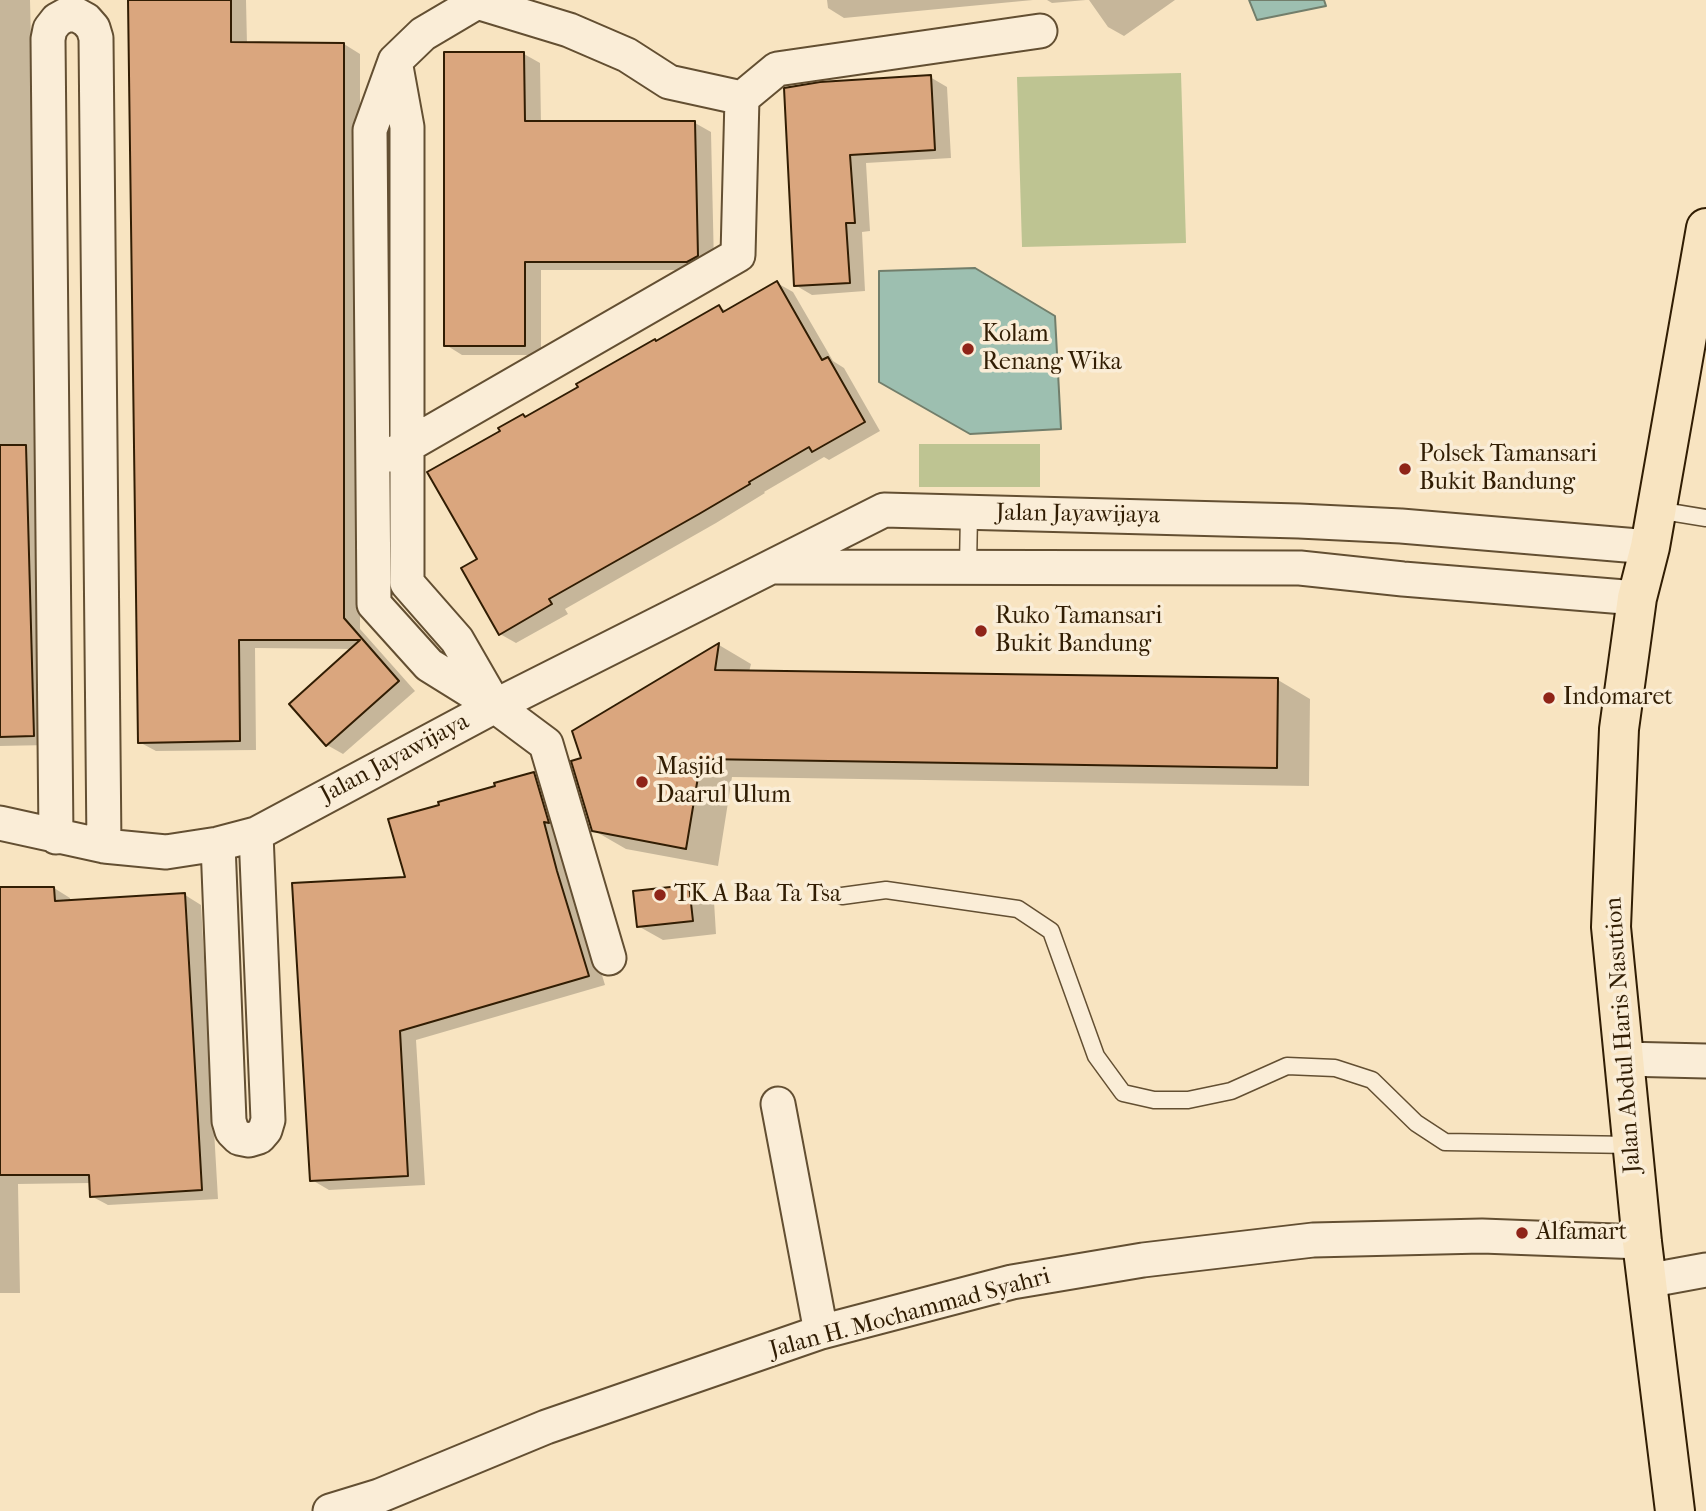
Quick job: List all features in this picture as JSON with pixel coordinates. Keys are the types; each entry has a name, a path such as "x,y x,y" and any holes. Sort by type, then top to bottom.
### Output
{"highway":[{"name":"Jalan Abdul Haris Nasution","path":"1675,1511 1646,1281 1611,928 1619,729 1637,598 1654,528 1706,228"}],"street":[{"path":"609,958 547,744 495,706 429,665 374,604 370,130 394,61 423,34 477,2 569,30 627,55 669,82 742,98"},
{"path":"56,837 48,39 50,29 57,20 66,15 77,15 93,28 96,38 104,846"},
{"path":"373,464 738,255 742,98 777,69 1040,31"},
{"path":"394,61 407,127 407,583 457,640 495,706"},
{"path":"54,432 101,430"},
{"name":"Jalan Jayawijaya","path":"0,823 104,846 166,852 218,844 256,834 495,706 884,510 1401,526 1654,528"},
{"name":"Jalan Jayawijaya","path":"767,567 1300,568 1637,598"},
{"path":"218,844 229,1121 232,1131 239,1138 248,1140 259,1137 268,1120 256,834"},
{"path":"1623,1059 1706,1061"},
{"path":"778,1104 821,1332"},
{"name":"Jalan H. Mochammad Syahri","path":"330,1511 382,1504 546,1427 821,1332 1012,1282 1143,1259 1313,1240 1482,1236 1642,1242"},
{"path":"1646,1281 1706,1270"}],"lane":[{"path":"968,567 969,513"},
{"path":"1654,528 1706,518"},
{"path":"842,896 886,890 1018,909 1051,931 1096,1056 1123,1093 1154,1100 1188,1100 1231,1091 1287,1066 1335,1068 1372,1080 1416,1123 1445,1142 1632,1145"}],"green space":[{"path":"1181,73 1186,243 1022,247 1017,77"},
{"path":"919,444 1040,444 1040,487 919,487"}],"shaded area":[{"path":"1249,0 1324,0 1326,6 1257,20"},
{"name":"Kolam Renang Wika","path":"975,268 1055,316 1061,429 970,434 879,382 879,271"}],"building":[{"path":"128,0 231,0 231,42 344,43 344,618 399,681 326,746 289,704 360,640 239,640 240,741 138,743"},
{"path":"444,52 524,52 525,121 695,121 698,256 687,262 525,262 525,346 444,346"},
{"path":"931,75 935,150 850,155 855,223 846,223 850,283 794,286 784,88 820,82"},
{"path":"777,281 822,360 828,357 865,422 812,452 809,447 699,514 549,599 552,604 499,635 461,568 477,559 427,472 500,431 498,428 523,414 525,417 578,387 576,384 655,339 656,341 719,305 723,312"},
{"path":"0,445 26,445 34,736 0,737"},
{"path":"719,643 715,670 1278,678 1277,768 701,759 686,849 592,831 571,761 581,758 572,731"},
{"path":"534,772 549,823 544,822 557,871 589,976 400,1031 408,1176 310,1181 292,883 405,877 388,819 439,805 438,802"},
{"path":"689,885 693,921 637,927 633,891"},
{"path":"0,887 54,887 55,901 185,893 202,1190 90,1197 89,1175 0,1175"}],"place":[{"name":"Kolam Renang Wika","path":"968,349"},
{"name":"Polsek Tamansari Bukit Bandung","path":"1405,469"},
{"name":"Ruko Tamansari Bukit Bandung","path":"981,631"},
{"name":"Indomaret","path":"1549,698"},
{"name":"Masjid Daarul Ulum","path":"642,782"},
{"name":"TK A Baa Ta Tsa","path":"660,895"},
{"name":"Alfamart","path":"1522,1233"}]}
